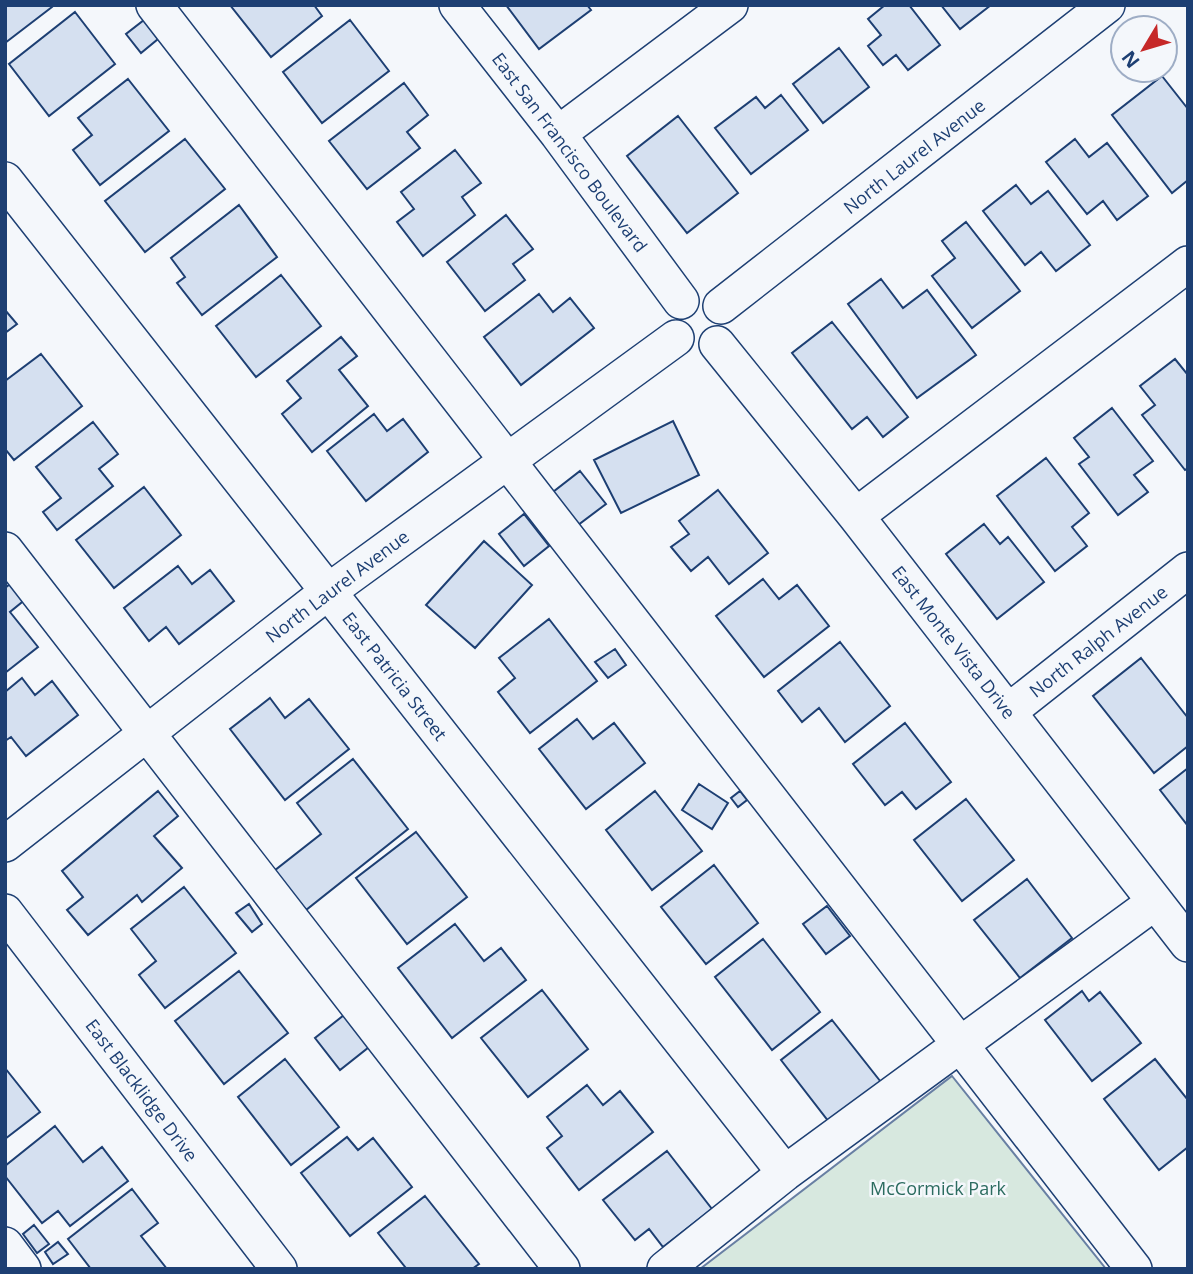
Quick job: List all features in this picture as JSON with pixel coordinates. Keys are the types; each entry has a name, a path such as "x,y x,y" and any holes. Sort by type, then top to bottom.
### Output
{"street":[{"path":"154,5 1134,1269"},
{"name":"East San Francisco Boulevard","path":"457,5 558,134 681,301"},
{"path":"558,134 730,5"},
{"name":"North Laurel Avenue","path":"721,306 1107,5"},
{"name":"East Patricia Street","path":"5,180 785,1173"},
{"path":"856,516 1188,264"},
{"path":"702,294 711,297 721,306 726,327 717,344 709,349 691,349 676,338 671,321 681,301 702,294"},
{"name":"North Laurel Avenue","path":"5,844 329,591 676,338"},
{"name":"East Monte Vista Drive","path":"717,344 856,516 1188,943"},
{"path":"5,550 562,1269"},
{"name":"North Ralph Avenue","path":"1008,712 1185,578"},
{"path":"665,1269 785,1173 1156,902"},
{"name":"East Blacklidge Drive","path":"5,912 279,1269"},
{"path":"5,1245 23,1269"}],"green space":[{"name":"McCormick Park","path":"952,1076 1106,1269 700,1269"}],"building":[{"path":"5,5 51,5 52,7 5,43"},
{"path":"230,5 314,5 322,16 271,57"},
{"path":"506,5 587,5 591,10 539,49"},
{"path":"885,5 909,5 940,45 908,70 896,55 883,65 868,46 881,35 868,19"},
{"path":"941,5 991,5 960,29"},
{"path":"75,12 115,64 49,116 9,64"},
{"path":"144,20 158,39 141,53 126,34"},
{"path":"350,20 389,71 322,123 283,72"},
{"path":"839,48 869,87 823,123 793,84"},
{"path":"128,79 169,131 100,185 73,150 92,135 78,118"},
{"path":"404,83 428,115 407,132 420,148 367,189 329,141"},
{"path":"1152,84 1168,84 1188,109 1188,180 1172,193 1112,115"},
{"path":"781,95 808,130 751,174 715,128 756,97 765,108"},
{"path":"678,116 738,193 687,233 627,156"},
{"path":"185,139 225,189 145,252 105,201"},
{"path":"1075,139 1089,157 1107,143 1148,196 1117,220 1103,201 1087,214 1046,162"},
{"path":"455,150 481,183 462,197 475,215 423,256 397,222 414,209 401,192"},
{"path":"1016,185 1031,204 1048,191 1090,245 1056,271 1041,252 1025,265 983,211"},
{"path":"239,205 277,257 202,315 177,283 185,277 171,258"},
{"path":"506,215 533,249 513,264 525,280 485,311 447,262"},
{"path":"966,222 1020,291 972,328 932,276 955,258 942,241"},
{"path":"281,275 321,326 256,377 216,326"},
{"path":"881,279 903,308 927,290 976,355 917,398 848,304"},
{"path":"539,294 553,312 570,298 594,328 521,385 484,337"},
{"path":"5,310 17,324 5,333"},
{"path":"832,322 908,417 883,437 867,417 852,429 792,353"},
{"path":"341,337 357,356 339,370 368,406 312,452 282,414 301,398 287,381"},
{"path":"41,354 82,406 14,460 5,449 5,381"},
{"path":"1175,359 1188,375 1188,468 1185,470 1142,415 1155,405 1140,386"},
{"path":"1112,408 1153,461 1134,475 1148,492 1118,515 1079,464 1089,457 1074,438"},
{"path":"374,414 387,431 403,419 428,452 366,501 327,451"},
{"path":"673,421 699,475 621,513 594,460"},
{"path":"93,422 118,454 99,469 113,486 57,530 43,512 61,498 36,467"},
{"path":"1046,458 1089,513 1072,527 1087,546 1055,571 997,496"},
{"path":"580,471 606,504 578,525 553,492"},
{"path":"144,487 181,535 114,588 76,540"},
{"path":"718,490 768,553 729,584 708,557 691,571 671,547 689,534 679,521"},
{"path":"524,514 549,546 524,566 499,534"},
{"path":"984,524 1000,544 1008,537 1044,582 997,619 946,554"},
{"path":"484,541 532,585 475,648 426,605"},
{"path":"178,566 192,584 210,570 234,601 179,644 166,627 149,641 124,608"},
{"path":"763,579 779,599 797,585 829,626 764,677 716,616"},
{"path":"14,581 27,598 10,612 38,647 5,673 5,588"},
{"path":"549,619 597,681 530,733 498,692 515,678 499,658"},
{"path":"840,642 890,706 845,742 819,708 802,722 778,691"},
{"path":"615,649 626,665 608,678 595,662"},
{"path":"1141,658 1188,718 1188,746 1154,773 1093,696"},
{"path":"22,678 35,695 52,681 78,715 26,756 11,737 5,741 5,692"},
{"path":"270,698 285,718 309,699 349,749 285,800 230,729"},
{"path":"577,719 593,739 614,723 645,763 586,809 539,749"},
{"path":"905,723 951,782 916,809 902,792 885,805 853,764"},
{"path":"353,759 408,829 306,910 274,871 321,834 297,803"},
{"path":"1188,768 1188,826 1160,790"},
{"path":"699,784 728,803 712,829 682,810"},
{"path":"158,791 178,816 154,836 182,868 142,902 137,895 88,935 67,910 83,897 62,871"},
{"path":"655,791 702,851 652,890 606,830"},
{"path":"740,791 747,800 738,807 731,798"},
{"path":"966,799 1014,860 962,901 914,840"},
{"path":"416,832 467,897 407,944 356,878"},
{"path":"714,865 758,923 706,964 661,907"},
{"path":"1027,879 1072,938 1020,978 974,920"},
{"path":"184,887 236,953 165,1008 139,975 156,961 131,929"},
{"path":"249,904 262,924 252,932 236,913"},
{"path":"827,906 850,936 826,954 803,924"},
{"path":"455,924 484,961 501,948 526,980 452,1038 398,968"},
{"path":"763,939 820,1012 772,1050 715,977"},
{"path":"239,971 288,1033 224,1084 175,1021"},
{"path":"542,990 588,1049 528,1097 481,1038"},
{"path":"1082,991 1089,1001 1100,992 1141,1043 1092,1081 1045,1020"},
{"path":"344,1015 369,1047 340,1070 315,1038"},
{"path":"832,1020 888,1091 836,1131 781,1060"},
{"path":"285,1059 339,1127 291,1165 238,1097"},
{"path":"1155,1059 1188,1100 1188,1147 1159,1170 1104,1099"},
{"path":"5,1068 40,1112 5,1139"},
{"path":"587,1085 603,1105 620,1091 653,1132 579,1190 547,1148 562,1136 547,1117"},
{"path":"55,1126 83,1162 102,1147 128,1181 70,1226 58,1211 42,1223 5,1176 5,1166"},
{"path":"347,1137 358,1150 373,1138 412,1187 350,1236 301,1173"},
{"path":"667,1151 712,1209 663,1247 649,1229 635,1240 603,1200"},
{"path":"132,1189 158,1223 141,1236 167,1269 91,1269 68,1239"},
{"path":"425,1196 479,1264 472,1269 403,1269 405,1267 378,1233"},
{"path":"34,1225 49,1244 37,1253 23,1234"},
{"path":"58,1242 68,1254 53,1264 45,1252"}]}
